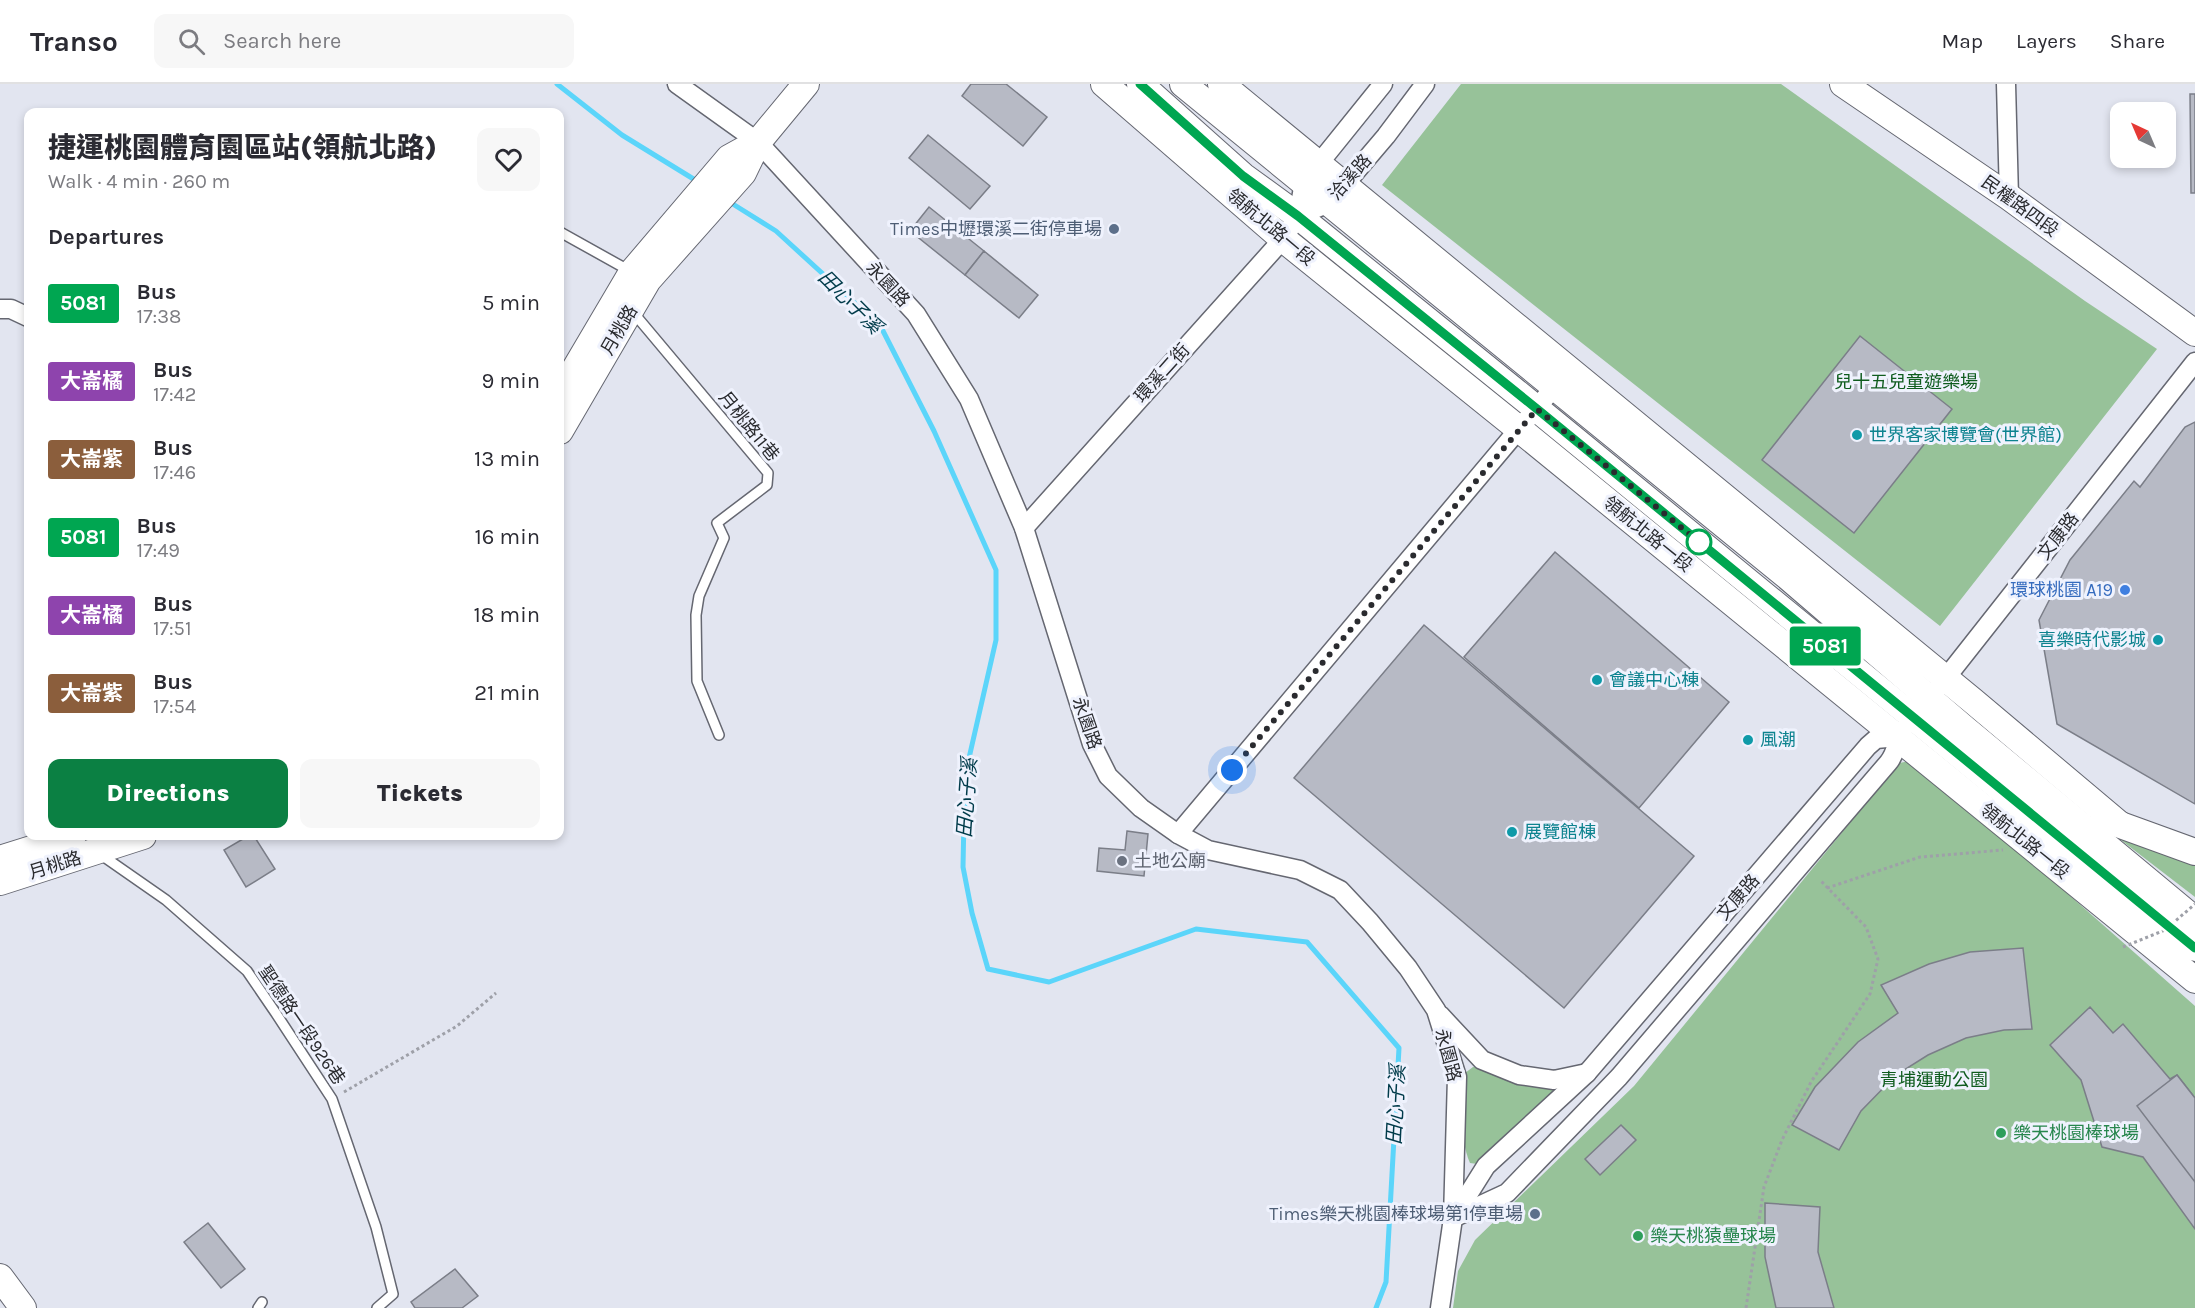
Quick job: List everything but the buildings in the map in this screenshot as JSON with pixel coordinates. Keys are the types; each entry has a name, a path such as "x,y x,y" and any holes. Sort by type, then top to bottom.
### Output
{"street":[{"name":"永園路","path":"677,84 758,142 916,314 969,399 1024,528 1092,744 1108,776 1141,808 1178,834 1208,850 1300,870 1340,890 1408,968 1436,1010 1458,1077 1454,1218 1440,1308"},
{"path":"758,142 806,84"},
{"name":"領航北路一段","path":"1104,84 1283,239 1520,429 1905,728 2195,948"},
{"name":"領航北路一段","path":"1140,84 1243,176 1298,216 1537,409 2195,980"},
{"path":"1183,84 1312,173"},
{"path":"1221,84 1312,173 1938,688 2071,817 2195,920"},
{"name":"洽溪路","path":"1298,216 1312,173 1383,84"},
{"name":"洽溪路","path":"1298,216 1337,194 1386,136 1425,84"},
{"name":"民權路四段","path":"1843,84 2009,197 2195,333"},
{"path":"2006,84 2009,197"},
{"name":"月桃路","path":"564,388 640,276 680,227 758,142"},
{"name":"環溪二街","path":"1024,528 1283,239 1298,216"},
{"name":"月桃路","path":"564,423 631,309 640,276"},
{"path":"0,309 11,309 24,315"},
{"name":"文康路","path":"1454,1218 1507,1193 1619,1077 1888,764 1896,754 1905,728 2195,362"},
{"path":"1178,834 1562,377"},
{"path":"1938,688 2019,738 2119,824"},
{"name":"文康路","path":"1454,1218 1486,1166 1587,1073 1868,746 1876,739 1905,728"},
{"path":"2019,738 2071,817"},
{"path":"2071,817 2102,818 2195,852"},
{"name":"月桃路","path":"0,859 60,840"},
{"name":"月桃路","path":"0,882 131,840"},
{"path":"1436,1010 1482,1060 1519,1075 1554,1080 1587,1073 1619,1077"},
{"path":"0,1277 23,1308"}],"lane":[{"path":"564,234 640,276"},
{"name":"月桃路11巷","path":"631,309 768,473 767,485 717,523 724,538 699,596 696,615 697,681 719,735"},
{"name":"聖德路一段926巷","path":"96,852 166,900 248,971 332,1099 376,1227 393,1294 377,1308"}],"path":[{"path":"1827,888 1920,857 2004,850"},
{"path":"1746,1308 1758,1221 1767,1177 1782,1140 1811,1082 1870,994 1878,959 1866,927 1820,880"},
{"path":"2122,947 2165,930 2195,903"},
{"path":"332,1099 457,1026 496,993"}],"green space":[{"name":"兒十五兒童遊樂場","path":"1461,84 1781,84 2085,301 2157,349 1940,626 1382,185"},
{"name":"青埔運動公園","path":"1916,760 2195,1006 2195,1308 1453,1308 1458,1271 1475,1240 1634,1086 1899,763"},
{"path":"2104,827 2195,859 2195,897"},
{"path":"1473,1067 1486,1068 1553,1089 1554,1101 1485,1165 1470,1163 1464,1143 1463,1083 1465,1073"}],"waterway":[{"name":"田心子溪","path":"557,84 622,135 700,183"},
{"name":"田心子溪","path":"728,201 776,231 881,327 934,431 996,570 996,640 969,758 964,816 963,867 972,913 988,969 1049,982 1196,929 1307,942 1399,1048 1386,1282 1376,1308"}],"bus line":[{"name":"5081","path":"1140,84 1243,176 1298,216 1537,409 2195,948"}],"place":[{"name":"Times中壢環溪二街停車場","path":"1114,229"},
{"name":"世界客家博覽會(世界館)","path":"1857,435"},
{"name":"環球桃園 A19","path":"2125,590"},
{"name":"喜樂時代影城","path":"2158,640"},
{"name":"會議中心棟","path":"1597,680"},
{"name":"風潮","path":"1748,740"},
{"name":"展覽館棟","path":"1512,832"},
{"name":"土地公廟","path":"1122,861"},
{"name":"樂天桃園棒球場","path":"2001,1133"},
{"name":"Times樂天桃園棒球場第1停車場","path":"1535,1214"},
{"name":"樂天桃猿壘球場","path":"1638,1236"}],"route":[{"path":"1232,770 1537,409 1699,542"}]}
